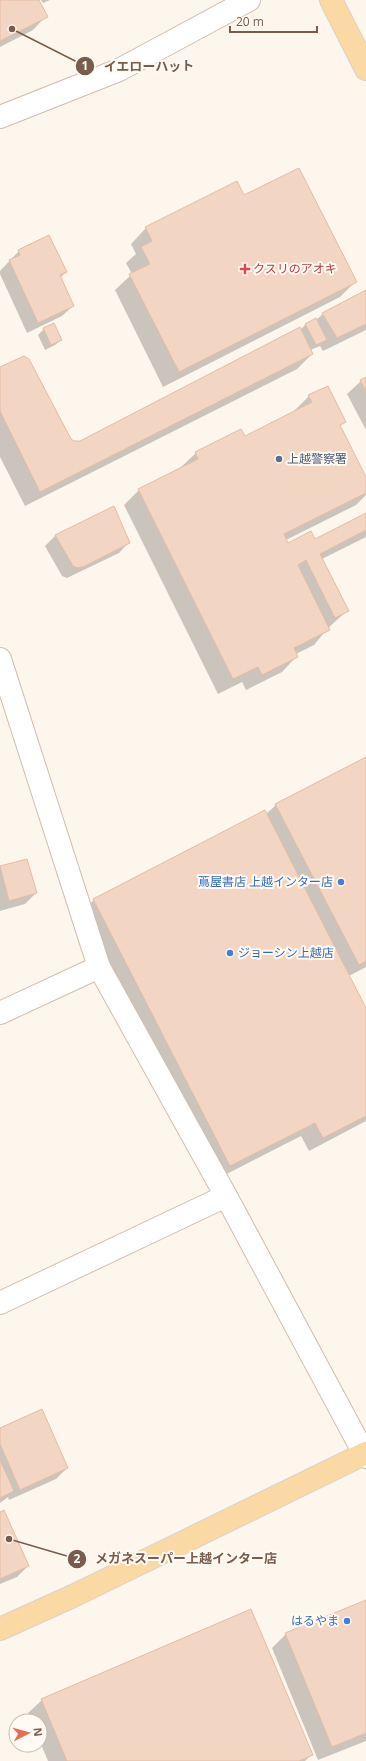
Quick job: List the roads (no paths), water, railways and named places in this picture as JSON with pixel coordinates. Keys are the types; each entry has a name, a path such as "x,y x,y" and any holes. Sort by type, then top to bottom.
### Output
{"main road":[{"path":"332,0 366,69"},
{"path":"0,1629 80,1593 366,1455"}],"street":[{"path":"0,117 119,70 249,0"},
{"path":"0,659 99,967 226,1196 366,1455"},
{"path":"0,1013 99,967"},
{"path":"0,1303 226,1196"}],"place":[{"name":"イエローハット","path":"12,29"},
{"name":"クスリのアオキ","path":"245,269"},
{"name":"上越警察署","path":"279,459"},
{"name":"蔦屋書店 上越インター店","path":"341,882"},
{"name":"ジョーシン上越店","path":"230,953"},
{"name":"メガネスーパー上越インター店","path":"9,1539"},
{"name":"はるやま","path":"347,1621"}]}
